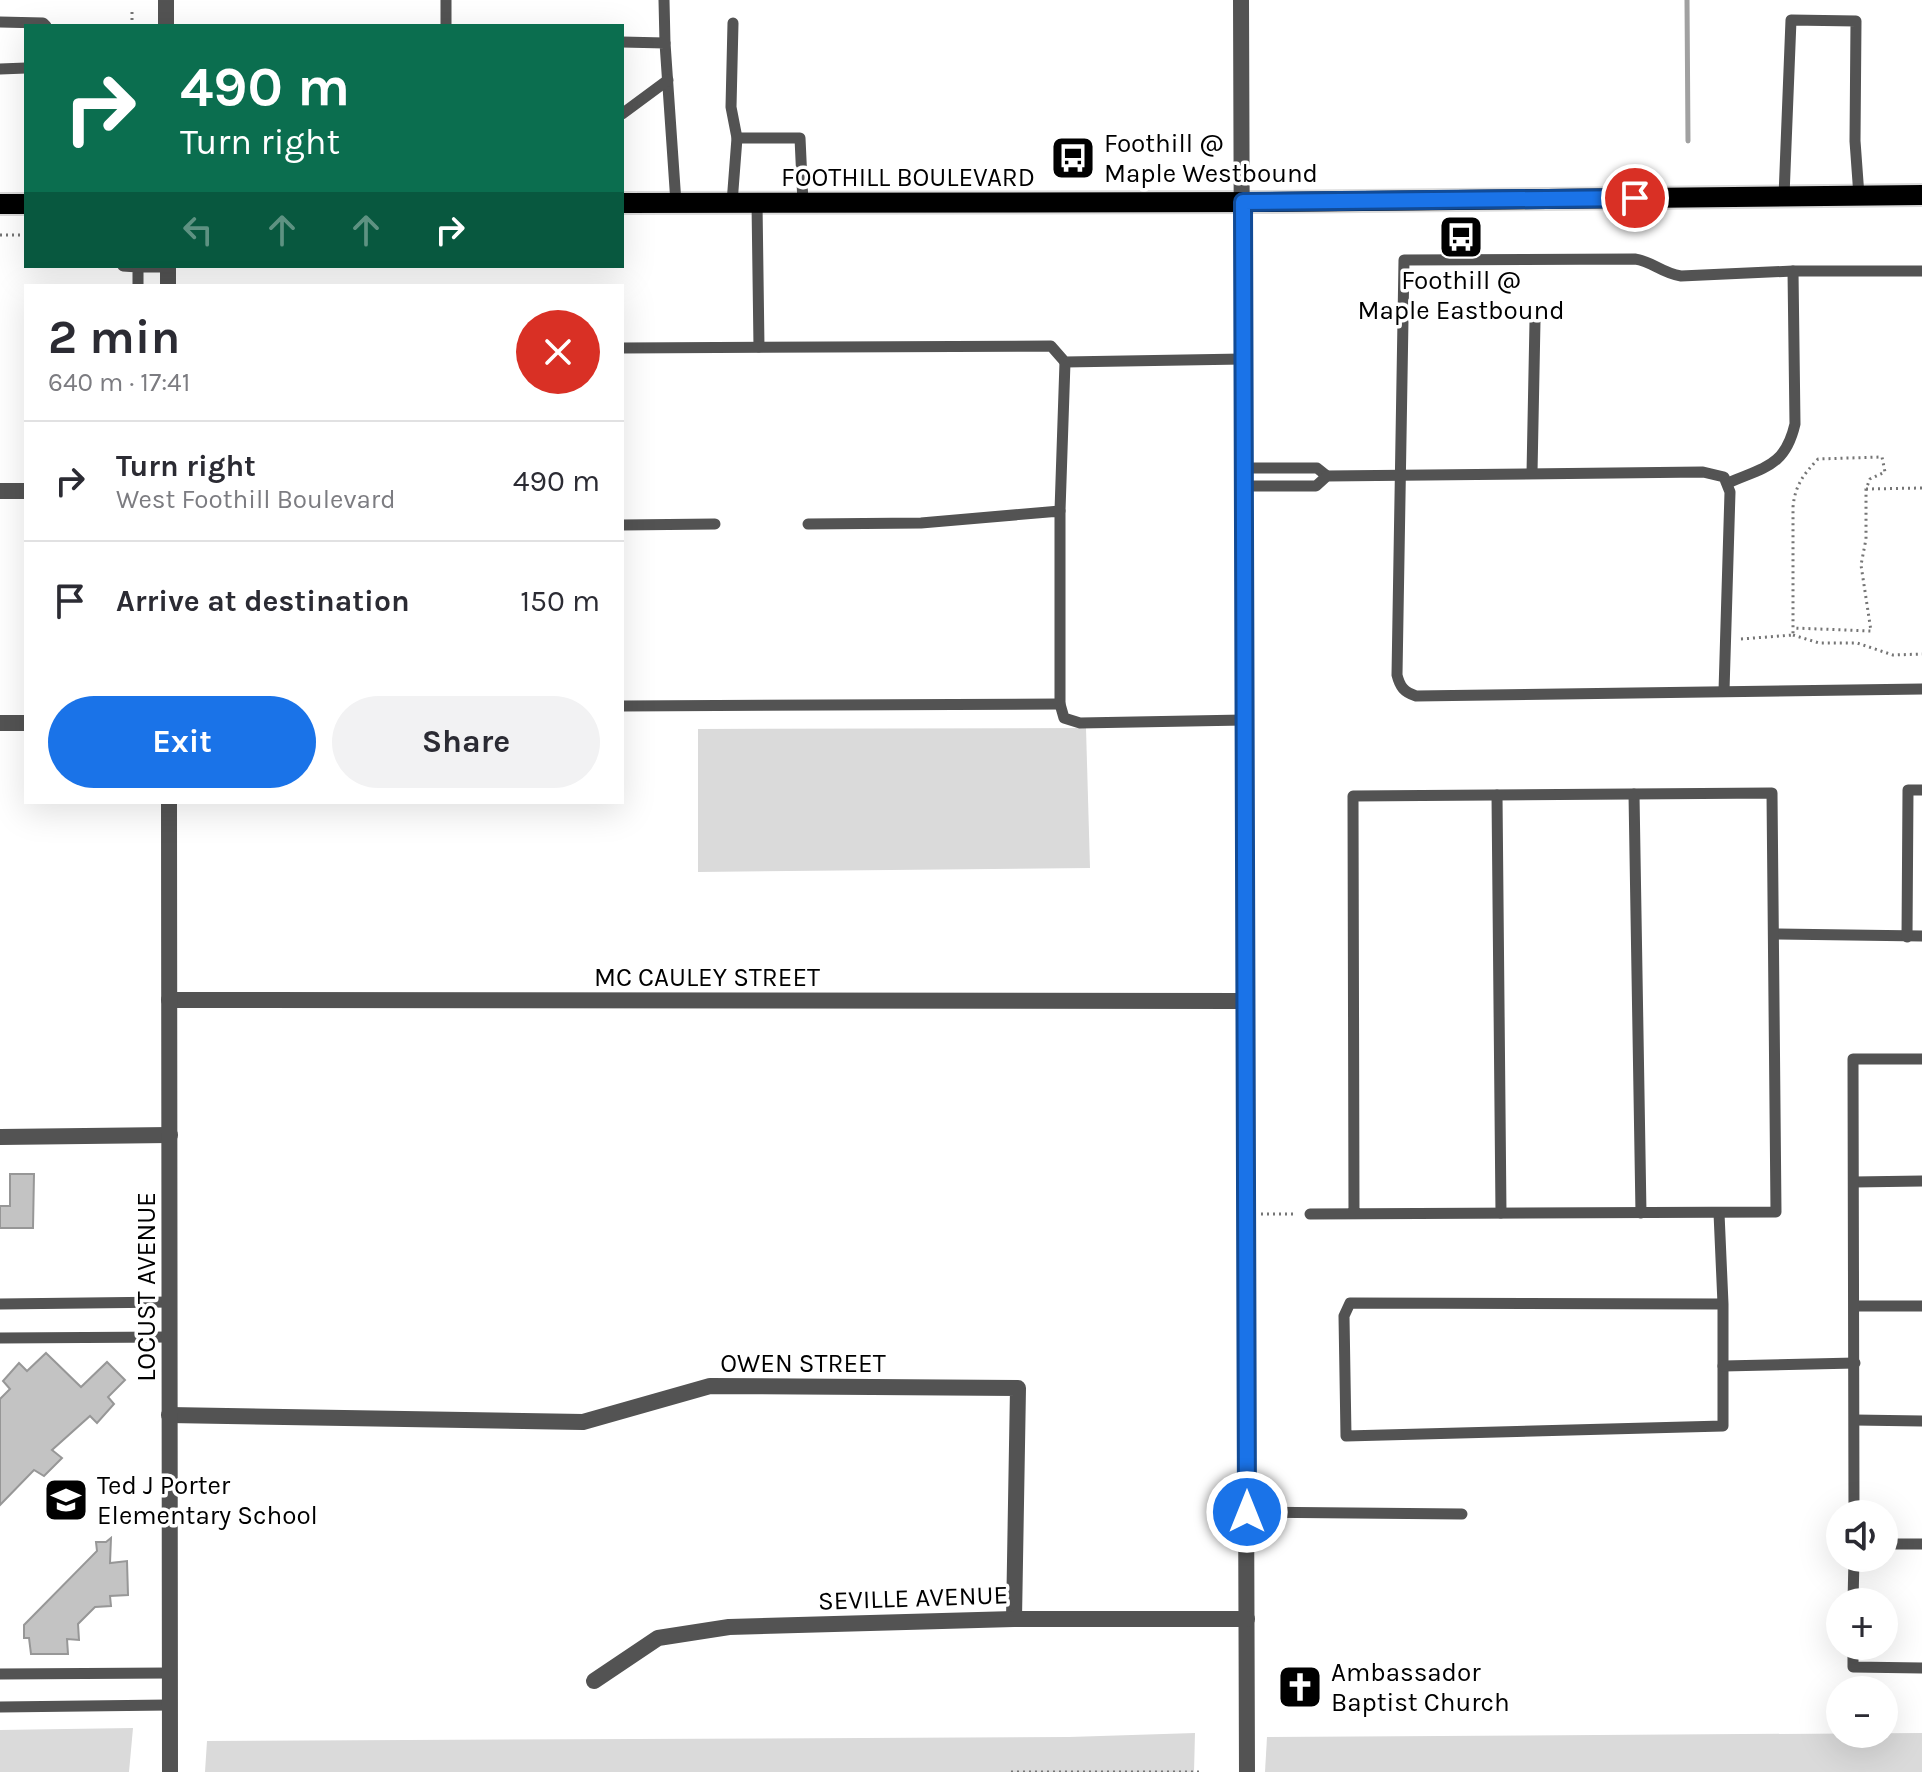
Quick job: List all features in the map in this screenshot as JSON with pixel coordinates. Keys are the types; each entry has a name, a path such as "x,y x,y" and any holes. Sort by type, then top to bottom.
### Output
{"main road":[{"name":"FOOTHILL BOULEVARD","path":"624,203 1243,202 1922,195"},
{"path":"0,204 24,204"}],"street":[{"path":"166,0 166,24"},
{"path":"1241,0 1247,1772"},
{"path":"0,491 24,491"},
{"path":"0,723 24,723"},
{"name":"LOCUST AVENUE","path":"169,804 170,1772"},
{"name":"MC CAULEY STREET","path":"169,1000 1245,1001"},
{"path":"0,1137 170,1135"},
{"name":"OWEN STREET","path":"169,1415 583,1422 710,1386 1018,1388 1014,1619"},
{"name":"SEVILLE AVENUE","path":"594,1681 658,1638 729,1627 1014,1619 1247,1619"}],"lane":[{"path":"446,0 446,24"},
{"path":"664,0 676,203"},
{"path":"1784,196 1791,20 1856,21 1855,141 1859,196"},
{"path":"0,22 44,24"},
{"path":"732,203 737,138 731,107 733,23"},
{"path":"624,42 665,43"},
{"path":"0,69 24,68"},
{"path":"624,113 668,80"},
{"path":"737,138 800,138 803,203"},
{"path":"757,203 759,347"},
{"path":"1922,271 1793,271 1681,276 1663,273 1646,260 1635,259 1404,260 1397,675 1399,685 1405,692 1416,696 1922,689"},
{"path":"1728,483 1778,461 1790,443 1795,424 1793,271"},
{"path":"1532,473 1535,321"},
{"path":"624,348 1051,346 1065,362 1060,511 1060,704 1064,718 1073,723 1244,720"},
{"path":"1065,362 1243,359"},
{"path":"1243,468 1317,468 1327,476 1703,472 1724,477 1728,483 1724,691"},
{"path":"1287,468 1287,486"},
{"path":"1244,486 1316,486 1327,476"},
{"path":"808,524 921,523 1060,511"},
{"path":"624,525 715,524"},
{"path":"624,706 1060,704"},
{"path":"1907,937 1908,790 1922,790"},
{"path":"1310,1214 1354,1214 1501,1213 1719,1213 1776,1212 1772,793 1353,796 1354,1214"},
{"path":"1634,794 1641,1213"},
{"path":"1497,795 1501,1213"},
{"path":"1774,934 1922,936"},
{"path":"1854,1500 1853,1059 1922,1059"},
{"path":"1854,1182 1922,1181"},
{"path":"1719,1213 1723,1304 1723,1426 1346,1436 1344,1316 1350,1303 1723,1304"},
{"path":"0,1304 171,1302"},
{"path":"1855,1306 1922,1306"},
{"path":"0,1338 170,1337"},
{"path":"1723,1366 1855,1363"},
{"path":"1855,1420 1922,1421"},
{"path":"1247,1512 1462,1514"},
{"path":"1898,1544 1922,1544"},
{"path":"1853,1660 1853,1667 1922,1668"},
{"path":"0,1674 169,1673"},
{"path":"0,1707 169,1705"}],"path":[{"path":"132,12 132,24"},
{"path":"0,235 24,235"},
{"path":"1793,628 1871,631 1861,565 1866,539 1866,489 1870,479 1885,472 1882,457 1818,459 1794,489 1791,618 1793,635"},
{"path":"1866,489 1922,488"},
{"path":"1726,640 1793,635 1819,643 1857,643 1893,655 1922,654"},
{"path":"1261,1214 1310,1214"},
{"path":"1011,1772 1202,1772"}],"shaded area":[{"path":"1086,728 1090,868 698,872 698,729"},
{"path":"133,1728 129,1772 0,1772 0,1730"},
{"path":"1195,1733 1194,1772 205,1772 207,1741 1069,1737"},
{"path":"1898,1733 1922,1733 1922,1772 1265,1772 1267,1737 1826,1734 1826,1748 1898,1748"}],"building":[{"path":"10,1174 34,1174 33,1228 0,1228 0,1206 10,1206"},
{"path":"46,1353 81,1387 107,1362 125,1380 108,1397 114,1404 97,1423 90,1416 52,1450 62,1458 44,1476 34,1470 0,1505 0,1399 10,1389 3,1381 19,1363 27,1371"},
{"path":"111,1538 110,1563 127,1561 128,1595 110,1596 111,1606 95,1607 78,1624 79,1640 67,1639 68,1654 31,1654 29,1638 24,1638 24,1625 97,1551 96,1542 106,1542"}],"waterway":[{"path":"1687,0 1688,141"}],"place":[{"name":"Foothill @ Maple Westbound","path":"1073,158"},
{"name":"Foothill @ Maple Eastbound","path":"1461,237"},
{"name":"Ted J Porter Elementary School","path":"66,1500"},
{"name":"Ambassador Baptist Church","path":"1300,1687"}],"route":[{"path":"1247,1512 1243,202 1635,198"}]}
